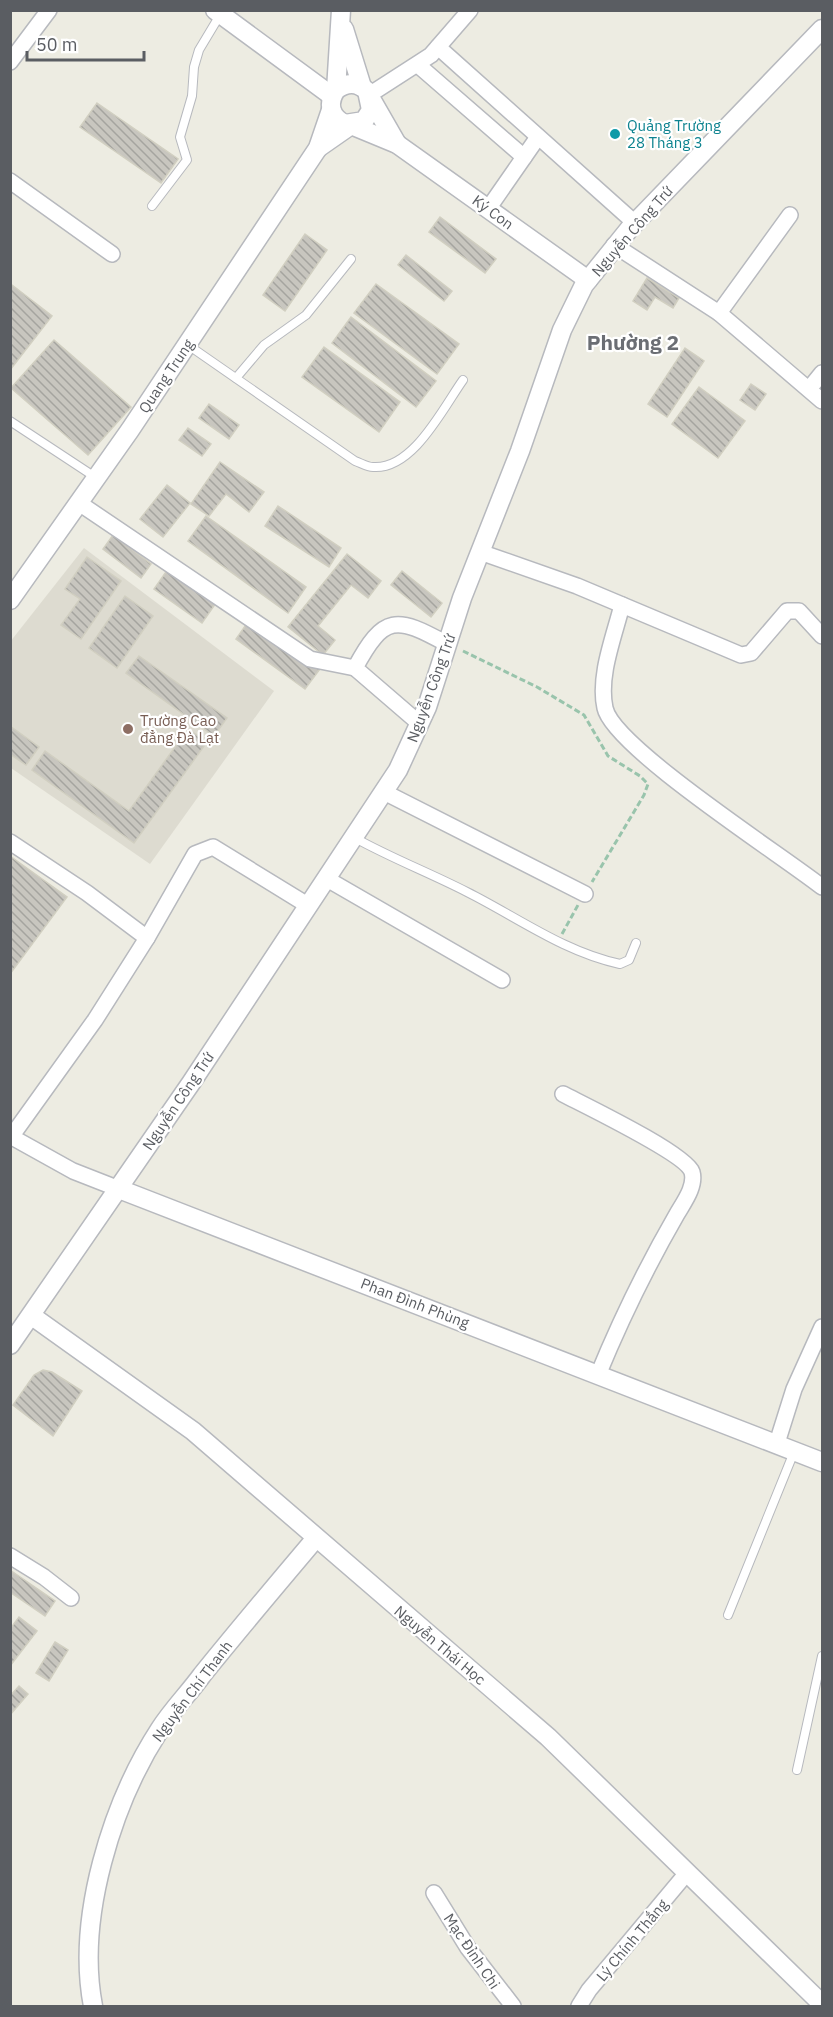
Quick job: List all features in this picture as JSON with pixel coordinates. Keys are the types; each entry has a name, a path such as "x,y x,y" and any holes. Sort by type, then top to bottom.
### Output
{"street":[{"path":"10,62 49,10"},
{"path":"367,93 418,65 438,47 470,10"},
{"path":"217,13 333,98 339,121 351,125 363,121 368,116 372,104 367,93 348,84 333,98"},
{"name":"Quang Trung","path":"10,600 79,503 318,148 333,98 341,15"},
{"name":"Ký Con","path":"341,15 367,93 398,144"},
{"name":"Nguyễn Công Trứ","path":"10,1345 119,1189 398,770 420,724 480,552 520,452 562,330 588,280 614,245 822,29"},
{"path":"438,47 635,223"},
{"path":"418,65 524,157"},
{"name":"Quang Trung","path":"318,148 351,125"},
{"name":"Ký Con","path":"351,125 398,144 588,280"},
{"path":"488,209 538,137"},
{"path":"10,181 112,254"},
{"path":"718,314 790,215"},
{"path":"614,245 718,314 822,401"},
{"path":"808,389 822,373"},
{"path":"79,503 310,659 355,668 420,724"},
{"path":"480,552 577,586 675,625 719,648 741,655 751,653 787,611 799,611 822,636"},
{"path":"622,605 602,692 605,711 615,727 676,781 822,887"},
{"path":"355,668 368,643 381,628 401,624 418,628 447,644"},
{"path":"384,792 585,894"},
{"path":"10,842 87,893 147,938"},
{"path":"11,1137 95,1020 147,938 195,854 213,847 309,906"},
{"path":"327,879 502,980"},
{"path":"563,1094 657,1144 687,1165 692,1172 693,1183 687,1198 647,1267 598,1375"},
{"name":"Phan Đình Phùng","path":"11,1137 73,1171 822,1462"},
{"name":"Nguyễn Thái Học","path":"32,1316 194,1431 548,1737 686,1874 822,2004"},
{"path":"777,1443 794,1389 822,1327"},
{"name":"Nguyễn Chí Thanh","path":"93,2007 89,1986 89,1936 99,1877 123,1798 160,1728 316,1538"},
{"path":"10,1556 44,1577 71,1598"},
{"name":"Lý Chính Thắng","path":"579,2007 589,1990 686,1874"},
{"name":"Mạc Đỉnh Chi","path":"434,1893 468,1948 513,2007"}],"lane":[{"path":"152,206 187,160 180,137 192,96 194,67 199,50 217,13"},
{"path":"236,378 264,345 306,315 351,259"},
{"path":"187,344 355,461 372,467 393,465 414,449 463,380"},
{"path":"10,421 96,478"},
{"path":"353,837 393,859 466,891 574,951 620,964 629,960 636,943"},
{"path":"728,1615 794,1451"},
{"path":"797,1770 822,1656"}],"path":[{"path":"447,644 537,687 584,715 608,756 640,776 648,784 644,795 558,941"}],"shaded area":[{"name":"Trường Cao đẳng Đà Lạt","path":"84,548 274,691 150,864 11,768 10,642"}],"building":[{"path":"97,103 178,159 161,183 80,127"},
{"path":"440,217 496,259 485,273 429,232"},
{"path":"305,234 327,250 285,311 263,295"},
{"path":"406,255 452,291 444,301 398,265"},
{"path":"647,278 679,298 673,308 655,297 647,310 633,301"},
{"path":"376,284 459,344 437,374 354,313"},
{"path":"12,285 52,316 10,370 10,287"},
{"path":"351,317 436,381 416,407 332,343"},
{"path":"54,340 131,407 88,455 11,388"},
{"path":"324,347 400,402 379,432 302,377"},
{"path":"685,348 704,361 667,417 648,404"},
{"path":"751,384 766,394 755,410 740,400"},
{"path":"699,387 745,421 718,458 672,424"},
{"path":"209,404 239,425 229,439 199,418"},
{"path":"188,428 211,444 202,456 179,440"},
{"path":"220,462 264,492 249,512 226,494 209,516 191,504"},
{"path":"167,485 190,503 163,537 140,519"},
{"path":"278,506 341,548 329,567 265,526"},
{"path":"206,516 306,587 288,613 188,541"},
{"path":"113,535 151,564 141,578 103,549"},
{"path":"347,554 381,581 368,598 351,585 318,626 335,640 323,655 288,627"},
{"path":"87,557 121,581 81,639 61,625 80,599 65,589"},
{"path":"168,569 216,603 202,623 154,589"},
{"path":"402,571 442,603 431,617 391,585"},
{"path":"125,596 153,616 117,668 89,648"},
{"path":"250,619 320,669 305,689 236,639"},
{"path":"139,656 227,718 214,736 126,673"},
{"path":"10,726 39,747 26,765 10,754"},
{"path":"188,729 207,742 134,843 32,770 45,751 129,811"},
{"path":"10,856 67,897 10,974"},
{"path":"43,1370 52,1372 82,1391 53,1436 13,1405 34,1375"},
{"path":"10,1570 55,1601 45,1616 10,1592"},
{"path":"19,1617 37,1631 10,1666 10,1629"},
{"path":"55,1642 68,1650 49,1681 36,1673"},
{"path":"19,1686 28,1694 10,1715 10,1696"}],"place":[{"name":"Quảng Trường 28 Tháng 3","path":"615,134"},
{"name":"Trường Cao đẳng Đà Lạt","path":"128,729"}],"district":[{"name":"Phường 2","path":"633,342"}]}
